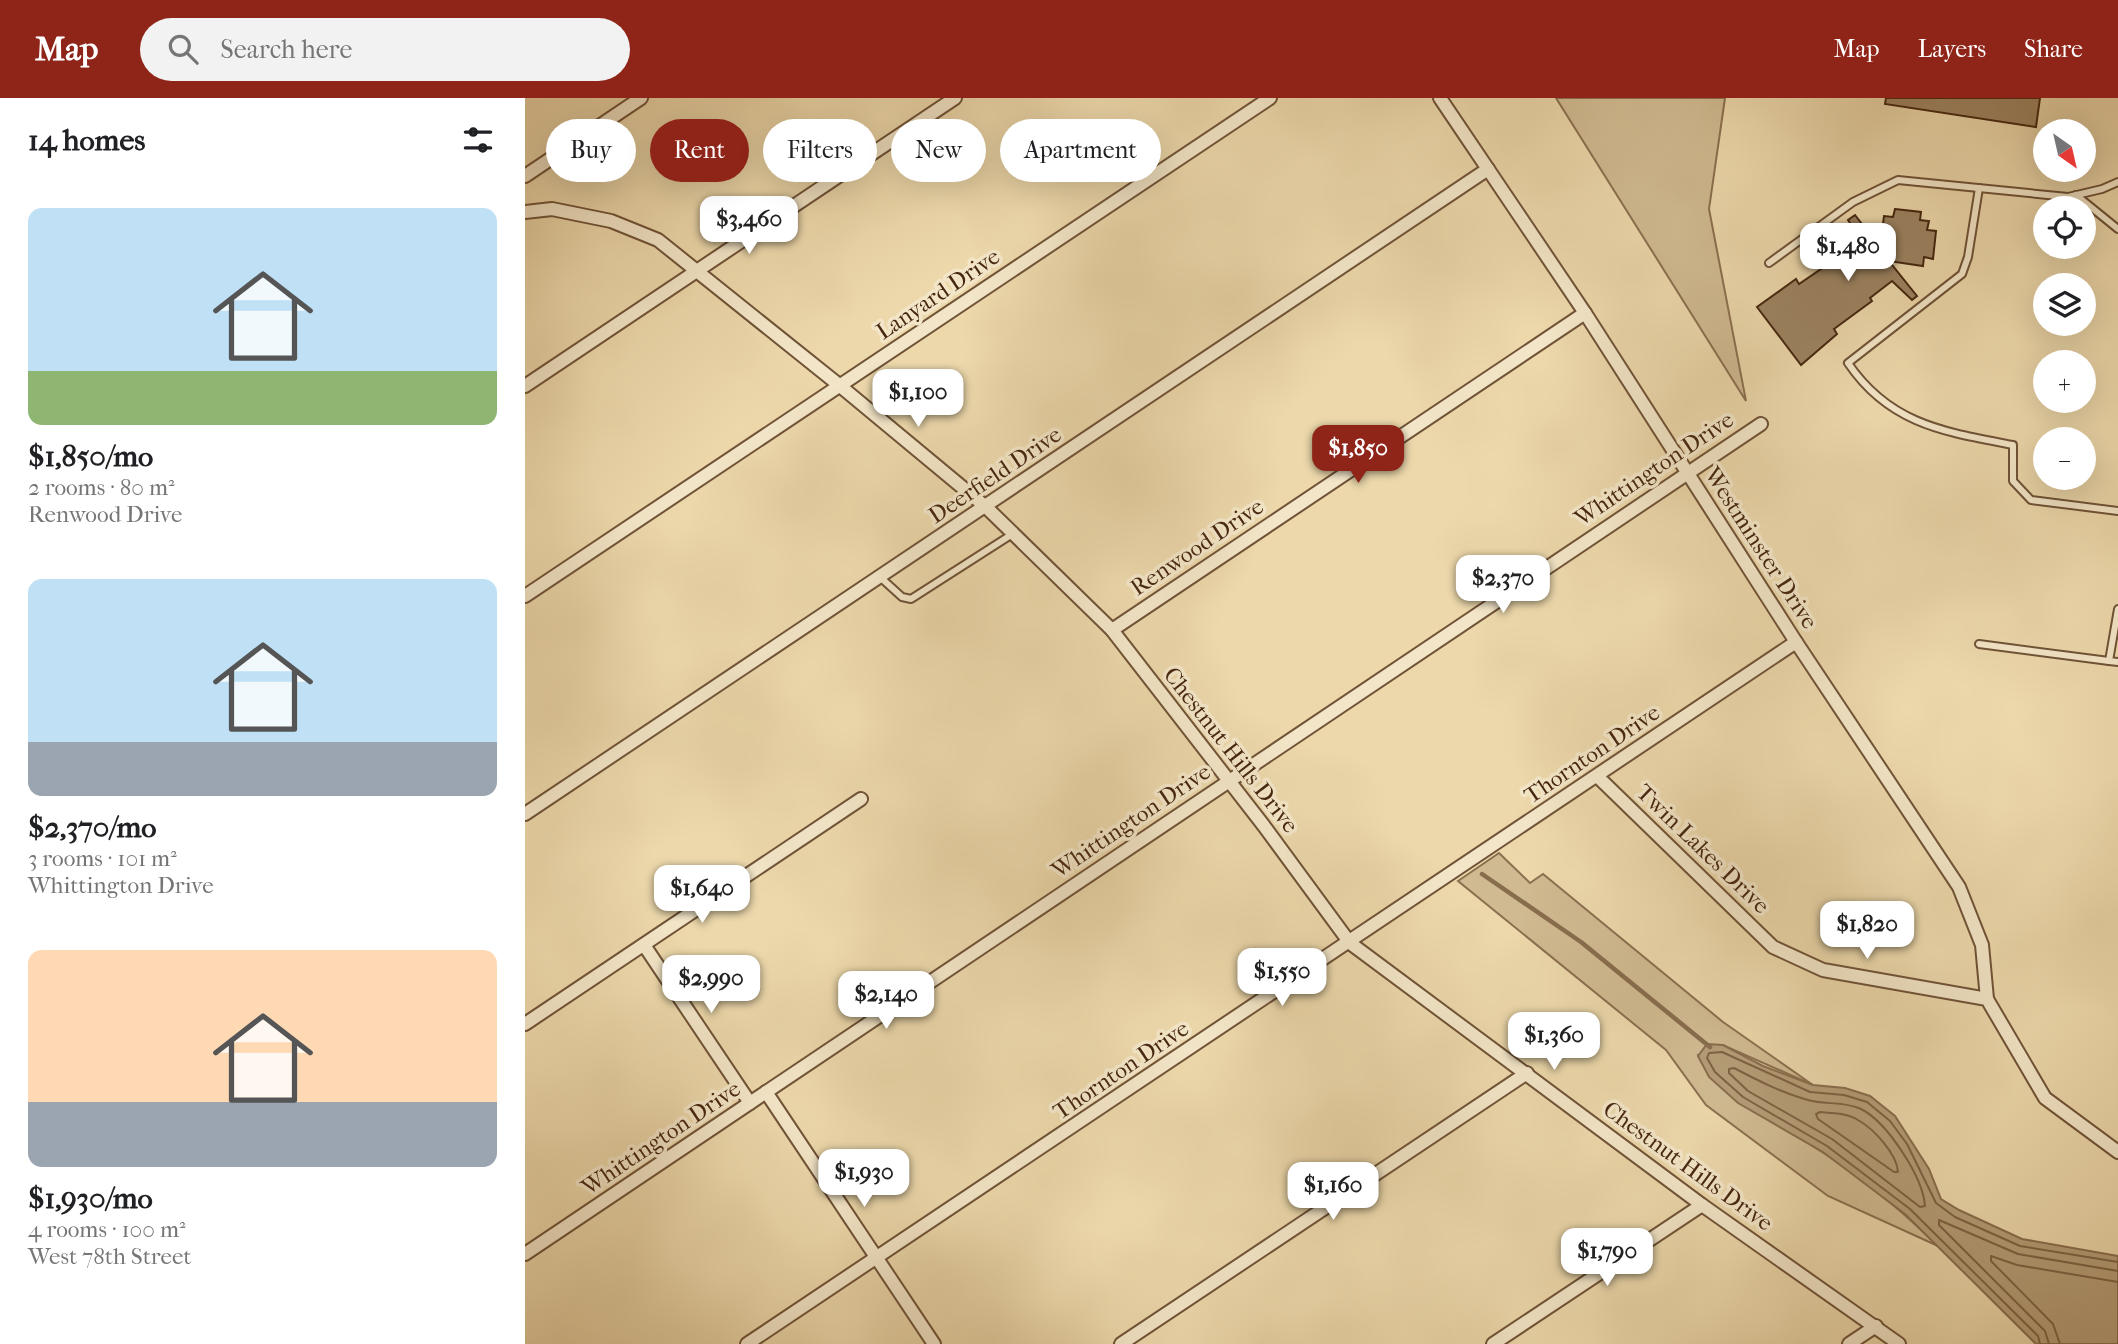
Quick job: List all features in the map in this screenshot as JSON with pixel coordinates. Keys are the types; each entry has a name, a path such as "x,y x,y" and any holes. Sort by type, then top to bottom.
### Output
{"street":[{"path":"525,176 641,98"},
{"path":"525,386 955,98"},
{"name":"Lanyard Drive","path":"525,596 1270,98"},
{"name":"Westminster Drive","path":"1440,98 1585,313 1796,642 1959,887 1982,945 1987,999"},
{"name":"Deerfield Drive","path":"525,814 1488,169"},
{"name":"Chestnut Hills Drive","path":"525,212 552,209 611,220 658,240 839,385 985,506 1112,630 1350,943 1702,1205 1899,1344"},
{"name":"Renwood Drive","path":"1112,630 1585,313"},
{"name":"Whittington Drive","path":"525,1254 1687,471 1761,424"},
{"name":"Thornton Drive","path":"747,1344 1350,943 1796,642"},
{"name":"Twin Lakes Drive","path":"1597,776 1773,947 1823,970 1987,999"},
{"path":"525,1024 861,799"},
{"path":"644,945 750,1103"},
{"path":"1987,999 2045,1098 2118,1152"},
{"path":"1121,1344 1527,1073"},
{"path":"766,1093 935,1344"},
{"path":"1493,1344 1702,1205"},
{"path":"1850,1344 1875,1326"}],"lane":[{"path":"1769,263 1853,202 1898,180 2076,195 2118,182"},
{"path":"1979,188 1968,257 1962,274 1848,363 1873,394 1935,430 2014,445 2013,481 2031,500 2118,511"},
{"path":"2076,195 2118,229"},
{"path":"880,577 902,597 911,599 1014,533"},
{"path":"2109,661 2118,608"},
{"path":"1979,644 2118,662"}],"shaded area":[{"path":"1556,98 1725,98 1709,209 1746,401"},
{"path":"1499,853 1530,883 1543,874 1723,1022 1813,1085 1723,1045 1698,1055 1722,1087 1737,1100 1853,1173 1897,1208 1938,1246 1828,1196 1706,1105 1666,1050 1458,881"}],"water":[{"path":"1707,1044 1723,1045 1763,1066 1813,1085 1845,1088 1870,1096 1895,1116 1929,1169 1941,1199 1959,1210 2022,1239 2118,1256 2118,1344 2036,1344 1905,1214 1823,1152 1738,1103 1709,1077 1698,1056"}],"building":[{"path":"1886,98 2040,98 2037,119 2033,119 2033,127 1885,104"},
{"path":"1895,209 1921,212 1920,220 1929,221 1927,230 1936,231 1933,259 1924,257 1923,266 1889,261 1917,296 1912,300 1892,281 1870,298 1872,301 1834,329 1837,334 1801,365 1757,307 1796,279 1799,284 1862,241 1848,220 1855,215 1880,247 1884,216 1893,217"}],"waterway":[{"path":"1482,874 1581,942 1710,1047"}]}
